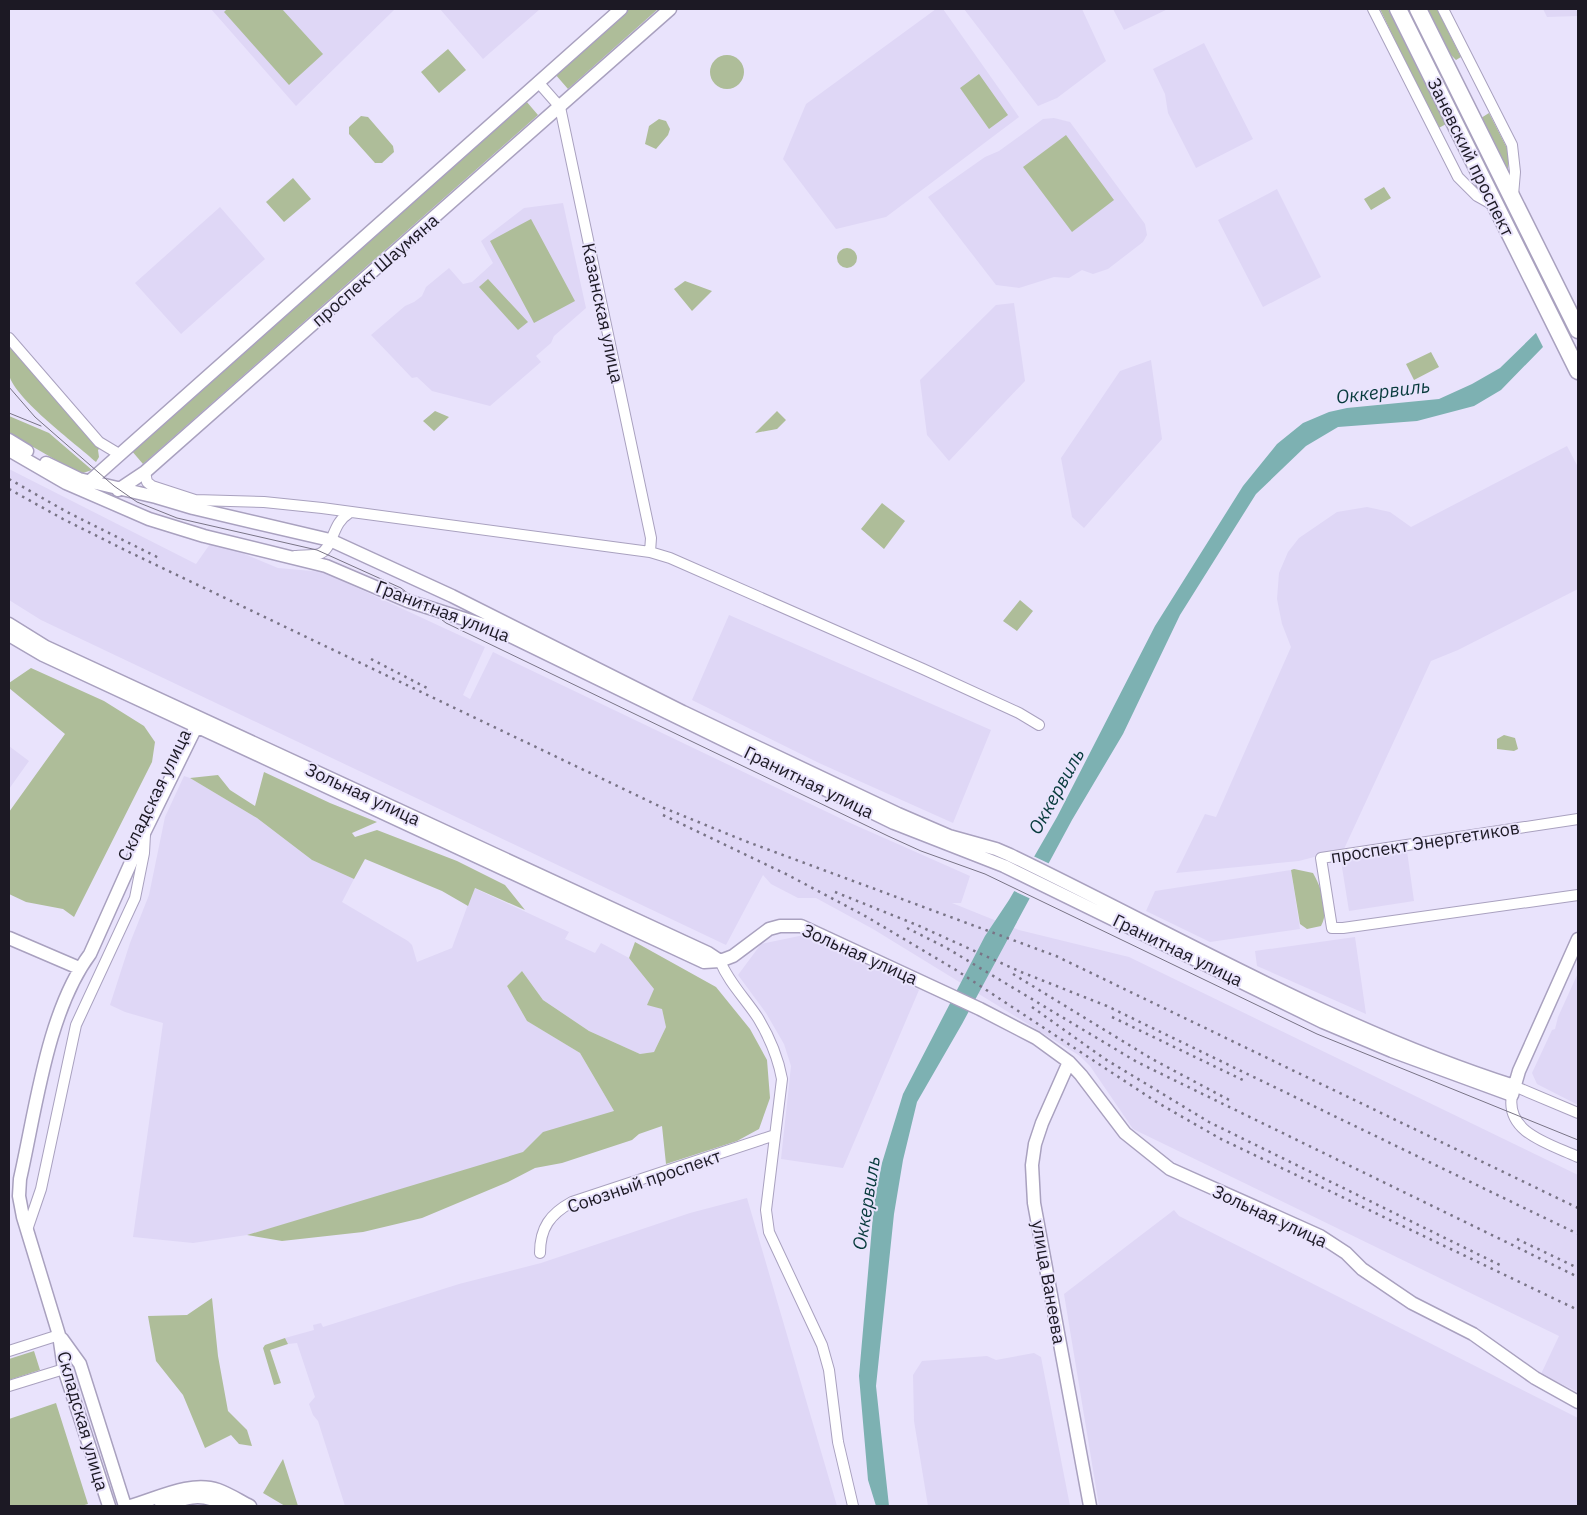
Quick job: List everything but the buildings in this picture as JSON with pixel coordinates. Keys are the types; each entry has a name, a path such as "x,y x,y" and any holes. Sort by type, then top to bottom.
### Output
{"main road":[{"name":"Заневский проспект","path":"1398,9 1578,372"},
{"name":"Заневский проспект","path":"1418,9 1578,330"}],"street":[{"name":"проспект Шаумяна","path":"90,481 621,9"},
{"name":"проспект Шаумяна","path":"106,501 145,472 670,9"},
{"path":"1373,9 1458,177 1477,196 1495,206"},
{"path":"1443,9 1512,146 1515,172 1513,199"},
{"name":"Казанская улица","path":"538,82 560,107 651,538 650,552"},
{"path":"9,338 114,458 105,485 106,501"},
{"name":"Гранитная улица","path":"9,440 44,462 71,475 90,481 194,504 330,540 452,596 683,712 898,814 1007,861 1326,1013 1512,1090 1578,1113"},
{"name":"Гранитная улица","path":"9,450 66,483 149,519 204,536 332,568 408,601 496,629 894,823 1007,861"},
{"name":"Гранитная улица","path":"145,472 147,482 152,486 194,504 264,502 650,552 670,558 930,672 1019,713 1039,725"},
{"path":"290,556 318,555 327,549 338,522 348,514"},
{"name":"Зольная улица","path":"9,624 46,647 193,722"},
{"name":"Зольная улица","path":"9,635 42,655 193,722 704,962 733,956 769,929 780,926 801,926 980,1009 1036,1038 1069,1062 1090,1085 1125,1133 1170,1169 1320,1236 1346,1253 1362,1269 1412,1303 1473,1334 1535,1378 1578,1402"},
{"name":"Складская улица","path":"109,1506 64,1369 59,1336 27,1230 19,1196 20,1179 58,1013 79,968 90,954 193,722"},
{"name":"Складская улица","path":"79,968 82,951 193,722"},
{"name":"проспект Энергетиков","path":"1578,819 1321,858 1332,928 1578,895"},
{"path":"27,1230 41,1188 76,1024 135,898 144,852 145,831"},
{"path":"9,938 79,968"},
{"path":"1578,939 1512,1090 1510,1111 1522,1128 1578,1157"},
{"path":"720,960 731,984 757,1017 777,1057 782,1079 766,1210 769,1232 822,1345 829,1370 838,1442 853,1506"},
{"name":"улица Ванеева","path":"1069,1062 1042,1123 1032,1165 1034,1204 1090,1506"},
{"name":"Союзный проспект","path":"540,1253 542,1232 547,1222 560,1209 572,1202 775,1135"},
{"path":"9,1351 59,1336"},
{"name":"Складская улица","path":"59,1336 80,1364 125,1506"},
{"path":"9,1386 80,1364"},
{"path":"130,1506 192,1487 230,1506"},
{"path":"161,1506 194,1496 203,1491 218,1489 250,1506"}],"shaded area":[{"path":"211,9 395,9 296,106"},
{"path":"227,9 282,9 323,54 289,85 224,12"},
{"path":"440,9 540,9 483,59"},
{"path":"629,9 658,9 568,89 555,74"},
{"path":"936,9 943,9 1019,117 886,217 836,229 783,159 806,104"},
{"path":"964,9 1082,9 1106,61 1057,98 1038,106"},
{"path":"1113,9 1168,9 1124,30"},
{"path":"1380,9 1388,9 1446,124 1437,129"},
{"path":"1426,9 1437,9 1461,57 1456,60 1449,53"},
{"path":"1543,9 1578,9 1578,16 1547,17"},
{"path":"1204,43 1253,139 1196,168 1168,113 1165,94 1153,69"},
{"path":"448,49 466,70 439,93 421,72"},
{"path":"727,55 739,60 744,72 739,84 727,89 715,84 710,72 715,60"},
{"path":"979,74 1008,115 989,129 960,88"},
{"path":"526,101 538,115 143,464 131,450"},
{"path":"1489,113 1509,152 1508,170 1481,118"},
{"path":"361,116 368,117 393,146 394,152 382,163 375,163 349,134 349,127"},
{"path":"1054,118 1070,122 1145,224 1147,235 1143,242 1108,269 1093,274 1082,270 1069,278 1054,277 1019,288 996,285 928,197 985,157 999,151 1043,119"},
{"path":"659,119 666,121 670,129 668,135 656,149 645,144 649,126"},
{"path":"1066,135 1114,200 1072,232 1023,167"},
{"path":"293,178 311,199 284,222 266,202"},
{"path":"1384,187 1391,198 1371,210 1364,199"},
{"path":"1277,189 1321,277 1263,307 1218,220"},
{"path":"563,203 586,308 554,336 551,343 536,356 541,362 490,406 432,391 417,377 412,378 371,335 405,306 422,296 426,287 449,268 463,284 472,282 493,263 481,241 524,208"},
{"path":"220,207 265,259 181,334 135,283"},
{"path":"531,219 575,301 534,323 490,241"},
{"path":"847,248 854,251 857,258 854,265 847,268 840,265 837,258 840,251"},
{"path":"488,279 528,322 518,330 479,287"},
{"path":"685,281 712,291 692,311 674,289"},
{"path":"1578,292 1578,311 1501,390 1474,406 1417,421 1338,427 1306,446 1256,494 1180,615 1123,734 1072,820 962,1024 917,1102 903,1160 894,1214 876,1386 889,1506 876,1506 868,1480 859,1376 874,1204 882,1163 903,1094 985,936 1009,900 1057,817 1155,626 1243,486 1277,444 1303,423 1329,412 1347,408 1439,399 1472,384 1500,368"},
{"path":"1014,303 1025,381 949,461 927,435 920,380 996,305"},
{"path":"9,340 100,448 98,450 99,457 96,462 34,409 14,385 8,371"},
{"path":"1431,352 1439,367 1414,380 1406,364"},
{"path":"1151,360 1162,439 1084,528 1072,517 1061,458 1120,371"},
{"path":"435,411 449,417 434,431 423,421"},
{"path":"777,411 786,420 777,429 755,433"},
{"path":"9,416 49,433 92,470 80,474 9,433"},
{"path":"1567,446 1578,467 1578,589 1458,650 1431,661 1344,849 1299,861 1176,873 1205,814 1216,817 1291,647 1282,624 1277,599 1279,573 1288,552 1299,538 1337,512 1367,507 1390,512 1411,527"},
{"path":"9,469 196,564 210,544 230,548 278,568 323,572 485,647 463,695 470,699 493,652 848,822 970,876 961,903 952,903 1019,930 1129,957 1578,1175 1578,1392 1541,1374 1559,1336 1133,1129 1090,1066 1080,1056 873,929 816,898 798,898 771,884 763,875 726,945 41,620 9,600"},
{"path":"882,503 905,521 884,549 861,529"},
{"path":"1020,600 1033,611 1017,631 1003,621"},
{"path":"729,615 991,730 953,823 819,763 692,700"},
{"path":"31,668 104,701 144,726 155,742 152,762 74,917 63,909 26,902 9,894 9,812 65,734 9,688 9,683"},
{"path":"1504,735 1515,738 1518,749 1514,751 1497,749 1497,739"},
{"path":"9,746 29,761 9,789"},
{"path":"264,772 330,803 377,822 352,833 355,837 377,830 457,861 505,885 525,910 475,888 468,906 442,891 365,859 354,879 312,860 257,818 190,778 218,775 230,790 255,806"},
{"path":"184,776 257,818 312,860 354,879 342,902 408,941 412,945 417,962 452,948 474,888 569,932 565,939 595,953 601,943 629,958 654,989 662,1009 666,1027 654,1052 640,1054 589,1031 543,1000 522,971 507,986 527,1021 580,1053 614,1111 618,1130 247,1235 193,1243 133,1237 163,1023 125,1012 110,1005 130,943 149,895 165,817"},
{"path":"1407,851 1414,901 1349,911 1341,861"},
{"path":"1291,870 1300,929 1210,942 1146,911 1155,891"},
{"path":"1291,870 1313,873 1316,879 1325,906 1324,920 1321,926 1307,929 1300,924"},
{"path":"804,935 919,990 843,1168 781,1159 791,1066 784,1044 766,1013 738,975 761,944"},
{"path":"1355,937 1366,1014 1257,966 1255,951"},
{"path":"635,942 716,987 750,1029 767,1060 770,1098 759,1129 737,1141 666,1164 662,1126 639,1134 632,1140 562,1163 535,1168 508,1182 422,1218 363,1232 282,1241 247,1235 523,1152 543,1132 614,1111 580,1053 527,1021 507,986 522,971 543,1000 589,1031 640,1054 654,1052 666,1027 662,1009 647,1005 654,989 629,958"},
{"path":"1578,973 1578,1105 1537,1084 1532,1073 1552,1030 1555,1029 1558,1017"},
{"path":"747,1198 837,1506 345,1506 318,1421 313,1415 309,1404 315,1397 297,1343 288,1344 285,1338 314,1330 313,1325 321,1323 323,1327 459,1284 541,1263 690,1213"},
{"path":"1174,1210 1179,1216 1578,1418 1578,1506 1099,1506 1064,1294"},
{"path":"212,1298 218,1356 228,1411 247,1430 252,1446 239,1444 231,1435 205,1448 183,1395 156,1361 148,1316 187,1315"},
{"path":"285,1338 288,1344 270,1350 281,1383 274,1385 263,1348 265,1345"},
{"path":"34,1351 40,1370 9,1380 9,1359"},
{"path":"1034,1353 1041,1357 1070,1506 928,1506 914,1421 913,1375 922,1361 987,1356 996,1360"},
{"path":"56,1403 88,1504 81,1506 9,1506 9,1419"},
{"path":"283,1459 298,1506 285,1506 263,1493"}],"pier":[{"path":"1578,289 1578,314 1544,349 1535,331"},
{"path":"1031,855 1050,864 1031,899 1012,890"}],"tram line":[{"path":"9,387 35,417 114,486 137,502 177,518 317,550 401,588 446,623 888,836 921,851 985,874 1317,1034 1578,1140"},
{"path":"9,413 41,426"}],"railway":[{"path":"9,479 67,512 159,558"},
{"path":"9,489 129,552 659,806 745,841 1056,956 1578,1208"},
{"path":"371,659 429,689"},
{"path":"663,815 788,875 867,917 956,970 1158,1103 1221,1139 1578,1310"},
{"path":"835,892 917,925 1021,972 1107,1006 1578,1234"},
{"path":"907,928 945,947 1137,1062 1578,1277"},
{"path":"1013,974 1152,1059 1233,1102"},
{"path":"1032,1007 1105,1059 1209,1122 1504,1267"},
{"path":"1112,1017 1243,1080"},
{"path":"1517,1239 1578,1268"}],"water label":[{"name":"Оккервиль","path":"1383,391"},
{"name":"Оккервиль","path":"1056,791"},
{"name":"Оккервиль","path":"866,1203"}]}
